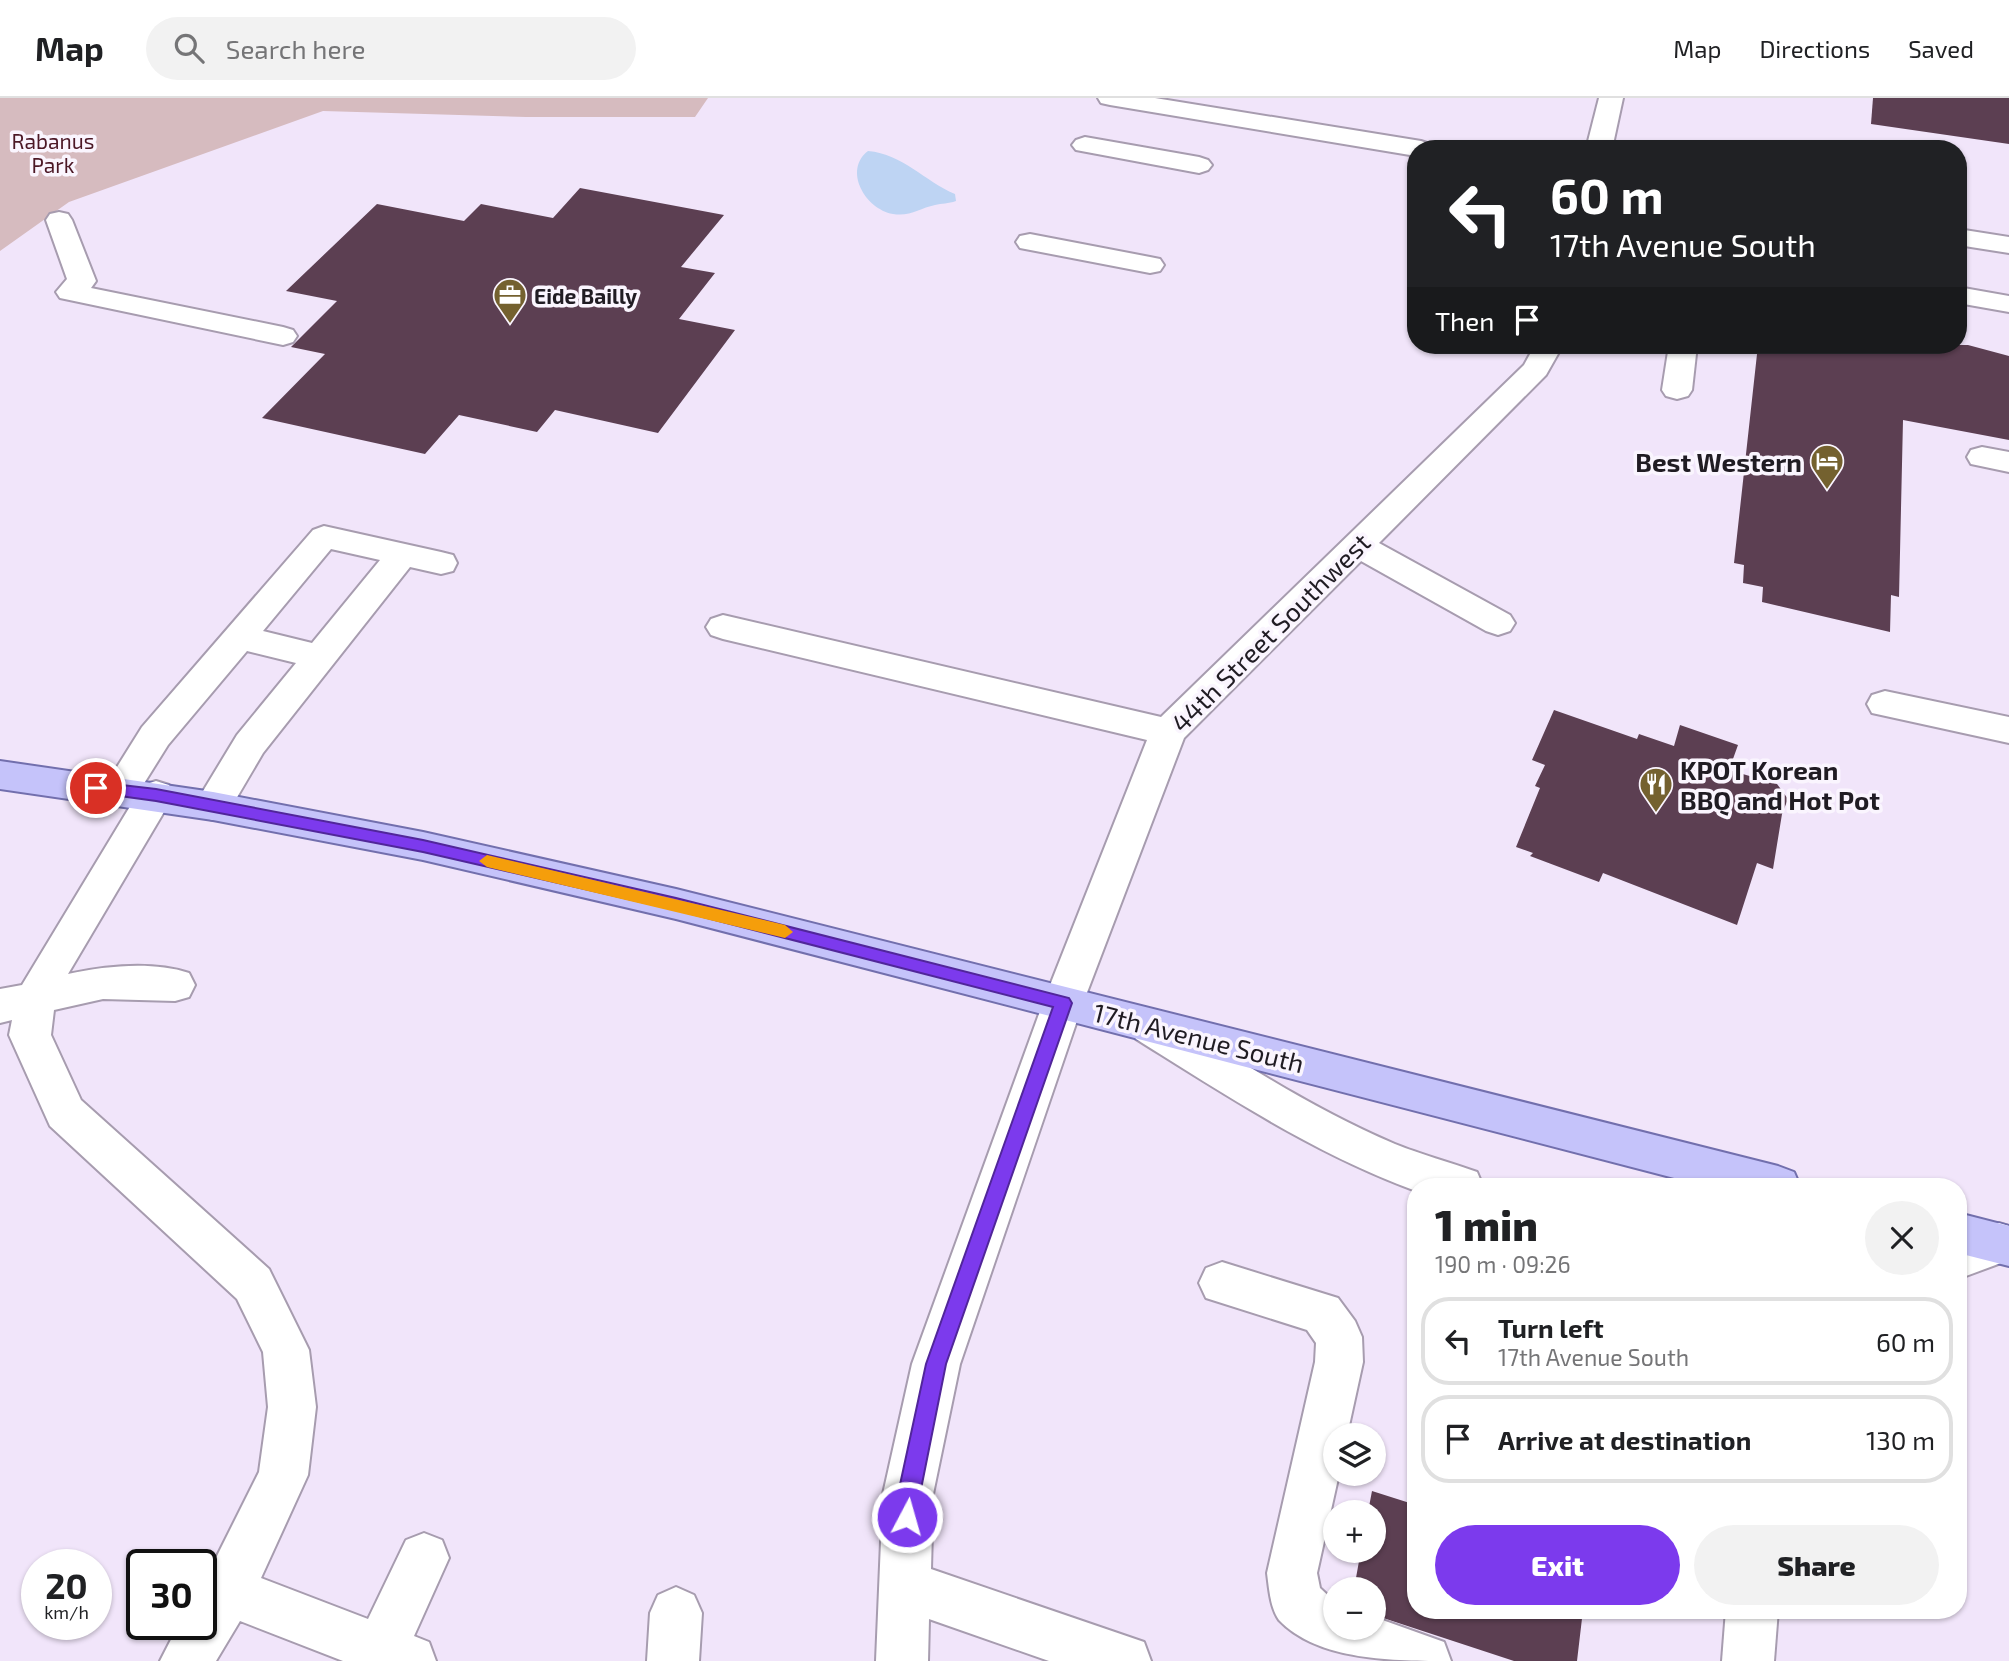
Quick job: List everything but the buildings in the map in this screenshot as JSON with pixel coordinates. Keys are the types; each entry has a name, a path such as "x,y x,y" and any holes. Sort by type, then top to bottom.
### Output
{"main road":[{"name":"17th Avenue South","path":"0,775 213,806 423,846 663,901 1747,1178"}],"street":[{"path":"1601,140 1611,98"},
{"path":"1108,104 1218,126 1407,147"},
{"path":"1085,145 1199,165"},
{"path":"59,220 82,281 71,292 283,335"},
{"path":"1967,238 2009,245"},
{"path":"1030,242 1150,265"},
{"path":"1967,297 2009,304"},
{"name":"44th Street Southwest","path":"902,1661 908,1494 936,1364 1063,1003 1168,732 1536,369 1544,354"},
{"path":"1677,390 1682,354"},
{"path":"186,1661 229,1591 283,1475 292,1407 286,1350 253,1284 65,1113 18,1001 138,793 155,736 324,537 441,563"},
{"path":"1357,545 1498,623"},
{"path":"213,806 250,744 401,555"},
{"path":"723,626 1168,732"},
{"path":"239,636 319,657"},
{"path":"1885,704 2009,730"},
{"path":"18,1001 103,983 175,985"},
{"path":"1146,1024 1322,1131 1429,1178"},
{"path":"1222,1283 1322,1313 1339,1337 1339,1362 1292,1573 1297,1601 1323,1626 1425,1661"},
{"path":"229,1591 388,1657 424,1558"},
{"path":"904,1585 1120,1660"},
{"path":"1748,1661 1751,1619"}],"green space":[{"name":"Rabanus Park","path":"0,98 708,98 695,117 526,117 323,111 69,202 0,251"}],"water":[{"path":"868,151 903,162 955,194 956,201 905,214 883,211 866,197 858,178 857,168"}],"slow traffic":[{"path":"487,861 785,932"}],"place":[{"name":"Eide Bailly","path":"510,325"},
{"name":"Best Western","path":"1827,491"},
{"name":"KPOT Korean BBQ and Hot Pot","path":"1656,814"}],"route":[{"path":"96,788 156,795 423,846 676,904 1063,1003 936,1364 908,1494 907,1517"}]}
